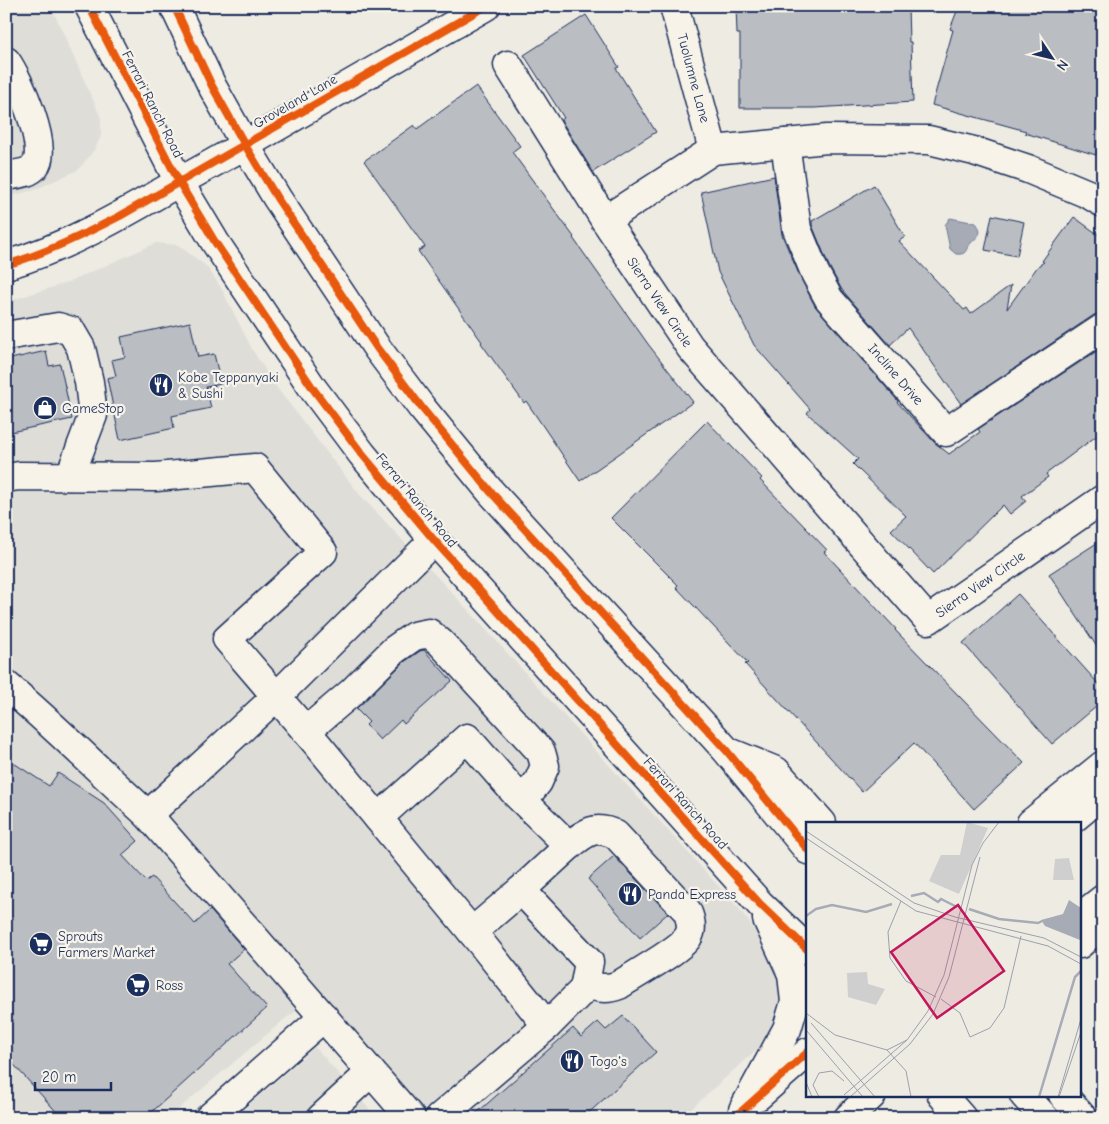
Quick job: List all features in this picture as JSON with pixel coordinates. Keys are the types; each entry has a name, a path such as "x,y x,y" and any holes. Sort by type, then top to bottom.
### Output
{"main road":[{"name":"Ferrari Ranch Road","path":"89,6 179,182 221,250 314,390 362,454 434,540 760,904 806,948"},
{"path":"174,6 212,86 244,145 333,283 377,348 422,408 490,491 726,750 806,848"},
{"name":"Groveland Lane","path":"6,265 27,259 74,240 120,216 486,6"},
{"name":"Tuolumne Lane","path":"674,6 713,150"},
{"path":"6,62 15,75 29,110 40,154 35,166 24,172 6,176"},
{"path":"508,65 605,220 713,150 827,139 929,140 974,151 1028,169 1088,194 1103,203"},
{"name":"Incline Drive","path":"785,143 797,229 815,273 829,299 946,432 1103,328"},
{"name":"Sierra View Circle","path":"605,220 690,348 928,620 1103,499"},
{"path":"6,336 58,327 71,331 81,348 89,382 93,415 70,476"},
{"path":"6,478 19,476 156,477 255,468 323,552 226,639 277,696 547,1026"},
{"path":"148,815 277,696 434,540"},
{"path":"306,731 352,692 394,650 414,636 429,633 442,643 541,752 545,766 538,782 522,800"},
{"path":"6,685 45,718 90,763 148,815 411,1118"},
{"path":"378,818 467,738 522,800 569,846"},
{"path":"726,750 776,771 821,822"},
{"path":"1031,822 1103,765"},
{"path":"1069,822 1103,794"},
{"path":"472,932 569,846 590,831 605,831 616,836 687,911 691,919 690,933 682,944 610,989 585,984"},
{"path":"439,1118 547,1026 584,989 589,962 521,890"},
{"path":"1082,915 1103,899"},
{"path":"738,1114 787,1029 794,1002 792,974 760,904"},
{"path":"1082,942 1103,922"},
{"path":"210,1118 324,1017"},
{"path":"738,1114 806,1054"},
{"path":"321,1118 371,1072"},
{"path":"848,1118 871,1096"},
{"path":"943,1096 962,1118"},
{"path":"1025,1096 1045,1118"},
{"path":"1064,1096 1083,1118"}],"shaded area":[{"path":"6,6 51,6 101,118 101,136 95,149 78,170 34,190 6,197"},
{"path":"950,218 976,223 980,229 978,236 962,254 956,254 950,249 945,225"},
{"path":"156,243 178,245 206,266 220,286 253,351 277,388 360,495 470,612 741,911 776,960 783,1000 777,1022 769,1038 681,1118 430,1118 318,996 285,1019 168,1118 6,1118 6,302 69,282"},
{"path":"315,1047 377,1118 234,1118"}],"building":[{"path":"736,6 908,6 913,102 814,108 740,108 740,34 737,34"},
{"path":"959,6 1078,6 1103,15 1103,133 1096,155 1025,133 1026,131 932,105 953,30 950,29"},
{"path":"586,15 619,67 616,68 656,132 593,172 561,120 564,118 524,55"},
{"path":"476,86 520,146 512,152 648,344 693,402 580,481 526,401 524,403 418,251 425,247 364,161 414,125 417,129"},
{"path":"774,176 782,235 815,306 897,402 934,442 949,454 980,432 978,429 1103,347 1103,431 1046,474 1048,477 1022,496 1026,501 1010,514 1003,505 933,574 891,530 906,516 853,464 858,459 807,413 810,409 754,345 718,272 701,192"},
{"path":"874,185 905,237 899,241 964,310 967,308 971,314 1011,285 1007,309 1038,266 1044,262 1042,261 1074,217 1103,238 1103,312 1094,315 961,404 908,328 890,345 842,290 829,266 812,225 812,221"},
{"path":"992,215 1024,222 1017,256 985,250"},
{"path":"190,322 198,357 214,354 221,384 206,387 211,408 172,416 174,428 120,440 107,378 116,376 112,360 125,357 121,337"},
{"path":"46,351 49,366 60,364 72,419 6,433 6,360"},
{"path":"707,421 827,550 824,552 895,630 1024,763 974,809 914,743 862,792 745,664 748,663 676,587 678,585 611,518"},
{"path":"1103,539 1103,656 1049,574"},
{"path":"1018,594 1103,689 1103,701 1052,744 963,643"},
{"path":"424,650 452,681 404,724 401,720 380,740 366,725 369,722 356,709 404,662"},
{"name":"Ross","path":"6,758 49,786 58,773 104,803 138,841 122,855 146,881 152,877 195,924 210,910 244,949 227,964 267,1008 145,1118 62,1118 6,1056"},
{"name":"Panda Express","path":"614,856 668,913 640,938 588,879"},
{"path":"623,1016 656,1052 583,1118 471,1118 573,1028 581,1037 598,1022 606,1030"}],"cycle path":[{"path":"89,6 179,182 215,242 314,390 362,454 434,540 760,904 806,948"},
{"path":"174,6 212,86 277,198 377,348 422,408 490,491 726,750 806,848"},
{"path":"6,265 64,243 120,216 486,6"},
{"path":"734,1118 806,1054"}],"place":[{"name":"Kobe Teppanyaki & Sushi","path":"161,385"},
{"name":"GameStop","path":"45,408"},
{"name":"Panda Express","path":"630,894"},
{"name":"Sprouts Farmers Market","path":"41,944"},
{"name":"Ross","path":"138,985"},
{"name":"Togo's","path":"572,1061"}]}
